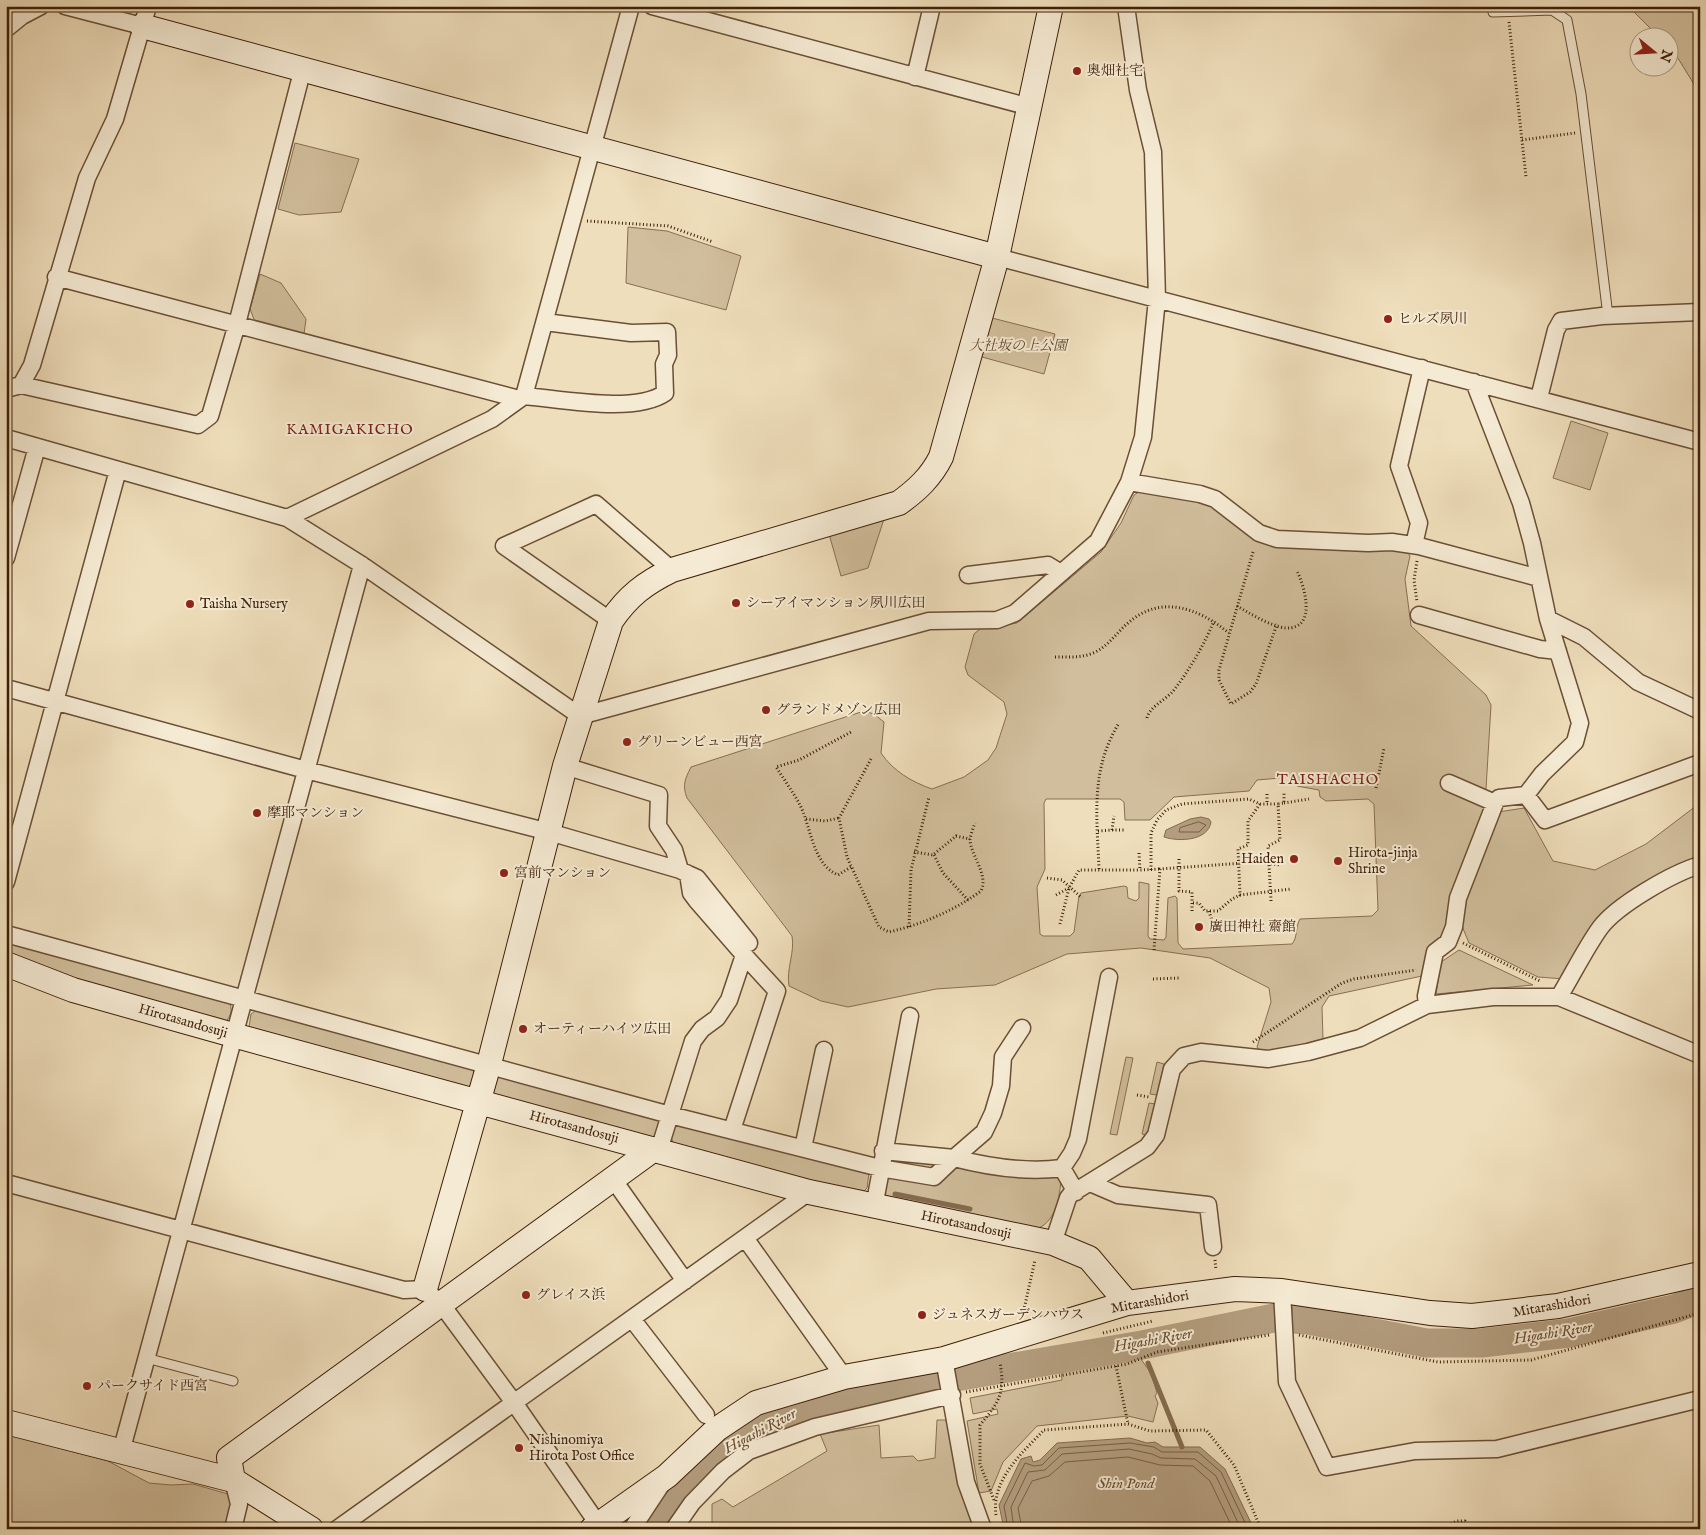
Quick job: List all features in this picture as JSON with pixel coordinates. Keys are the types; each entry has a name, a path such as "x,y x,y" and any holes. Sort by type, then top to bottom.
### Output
{"street":[{"path":"6,29 22,16 41,6"},
{"path":"65,6 145,16 303,68 997,257 1539,398 1700,442"},
{"path":"287,518 492,420 521,397 544,322 631,6"},
{"path":"652,6 1030,107"},
{"path":"915,77 932,6"},
{"path":"425,1289 489,1064 566,766 611,621 625,601 653,579 672,570 899,503 915,491 933,472 941,457 997,257 1051,6"},
{"path":"580,716 929,621 997,620 1015,613 1098,541 1129,482 1143,437 1158,299 1153,152 1138,90 1126,6"},
{"path":"145,16 115,119 87,178 56,277 32,365 14,387 198,425 210,416 237,324 303,68"},
{"path":"56,277 521,397 629,405 658,398 665,393 664,364 668,355 667,332 631,333 544,322"},
{"path":"1539,398 1556,330 1561,321 1608,316 1700,312"},
{"path":"1416,545 1419,523 1400,466 1422,368"},
{"path":"1427,1005 1431,968 1435,952 1448,942 1455,923 1458,898 1495,803 1499,798 1526,795 1542,774 1575,742 1580,723 1548,619 1532,543 1521,503 1474,382"},
{"path":"6,438 287,518 362,564 580,716"},
{"path":"6,558 37,447"},
{"path":"6,882 57,702 118,470"},
{"path":"1129,482 1200,494 1215,499 1259,533 1277,539 1368,543 1392,542 1416,545 1538,578"},
{"path":"611,621 504,546 596,504 672,570"},
{"path":"121,1452 362,564"},
{"path":"968,575 1048,564 1061,573"},
{"path":"1419,615 1540,649 1558,651"},
{"path":"1548,619 1584,636 1638,682 1700,711"},
{"path":"6,688 306,770 549,832 684,872"},
{"path":"1526,795 1545,820 1700,763"},
{"path":"566,766 660,796 658,826 674,850 691,893 747,949 777,991 732,1130"},
{"path":"1450,783 1495,803"},
{"path":"1559,997 1601,927 1613,915 1665,879 1683,870 1700,865"},
{"path":"6,934 244,1000 489,1064 670,1115 880,1168 934,1177 984,1132 993,1113 1001,1086 1003,1057 1022,1028"},
{"path":"233,1529 239,1504 229,1458 614,1179 657,1150 693,1041 702,1029 717,1018 729,1000 747,949"},
{"name":"Hirotasandosuji","path":"6,964 73,990 809,1192 1053,1243 1089,1258 1127,1303"},
{"path":"1062,1168 1072,1153 1078,1139 1109,977"},
{"path":"1053,1243 1068,1198 1147,1147 1156,1134 1172,1068 1184,1056 1201,1052 1268,1059 1308,1052 1352,1040 1427,1005 1493,997 1559,997 1700,1055"},
{"path":"874,1206 910,1016"},
{"path":"803,1148 824,1050"},
{"path":"883,1151 954,1158 985,1166 1041,1170 1062,1168"},
{"path":"1062,1168 1076,1192"},
{"path":"614,1179 685,1281"},
{"path":"6,1183 181,1232 404,1290 425,1289 442,1305 515,1404 595,1526 667,1476"},
{"path":"1090,1183 1118,1195 1208,1205 1214,1247"},
{"path":"337,1529 515,1404 809,1192"},
{"path":"745,1238 844,1377"},
{"name":"Mitarashidori","path":"632,1529 667,1476 717,1429 756,1403 844,1377 945,1363 1127,1303 1235,1289 1283,1301 1472,1316 1558,1306 1700,1274"},
{"path":"1283,1301 1287,1382 1327,1467 1415,1451 1497,1450 1700,1399"},
{"path":"632,1319 706,1415"},
{"path":"945,1363 966,1482 990,1524"},
{"path":"674,1529 692,1503 723,1471 749,1452 815,1427 951,1393"},
{"path":"6,1422 233,1480 311,1529"}],"lane":[{"path":"1492,6 1493,12 1552,10 1567,20 1586,132 1608,316"},
{"path":"146,1358 233,1381"}],"path":[{"path":"1508,11 1526,177"},
{"path":"1522,140 1586,132"},
{"path":"572,220 668,226 713,242"},
{"path":"1416,545 1414,580 1419,615"},
{"path":"1253,552 1219,670 1219,680 1231,704 1250,692 1256,684 1277,624"},
{"path":"1237,606 1253,616 1286,628 1301,622 1307,603 1305,589 1297,571"},
{"path":"1055,657 1084,657 1096,652 1108,644 1129,622 1156,607 1184,609 1214,622 1229,633"},
{"path":"1147,718 1149,711 1174,690 1208,637 1214,622"},
{"path":"1099,869 1097,792 1100,764 1107,742 1119,723"},
{"path":"851,867 838,875 830,870 810,836 800,804 776,766 799,760 853,731"},
{"path":"1376,788 1384,748"},
{"path":"871,759 839,818 840,834 851,867 879,927 889,932 909,928 946,913 968,900 983,887 970,839 974,823"},
{"path":"1284,793 1284,803"},
{"path":"1267,794 1267,804"},
{"path":"909,928 911,870 929,797"},
{"path":"1151,870 1151,833 1157,820 1166,810 1182,804 1249,799 1260,804 1278,804 1309,799"},
{"path":"1240,895 1238,849 1248,845 1248,821 1260,804"},
{"path":"1271,901 1268,846 1280,840 1278,804"},
{"path":"1112,830 1114,816"},
{"path":"806,819 825,821 839,818"},
{"path":"1098,831 1125,830"},
{"path":"914,852 934,855 956,836 970,839"},
{"path":"1139,852 1140,870"},
{"path":"934,855 942,873 968,900"},
{"path":"1179,859 1179,891 1192,892 1192,911"},
{"path":"1060,924 1069,888 1079,870 1151,870 1268,863 1280,865"},
{"path":"1154,950 1160,869"},
{"path":"1047,878 1062,880 1082,898"},
{"path":"1056,895 1069,888"},
{"path":"1193,903 1199,903 1205,912 1218,911 1232,898 1240,895 1291,890"},
{"path":"1209,911 1212,921"},
{"path":"1450,936 1550,986 1559,997"},
{"path":"1239,1056 1243,1049 1274,1026 1342,983 1354,979 1431,968"},
{"path":"1153,979 1180,978"},
{"path":"1022,1320 1035,1260"},
{"path":"951,1393 1127,1364 1157,1352 1284,1330 1438,1362 1531,1360 1700,1313"},
{"path":"1094,1335 1157,1320"},
{"path":"994,1501 980,1464 980,1425 998,1403 1004,1384 999,1356"},
{"path":"1116,1366 1128,1424"},
{"path":"990,1524 994,1501 1010,1466 1044,1430 1128,1424 1150,1431 1206,1430 1234,1465 1260,1529"},
{"path":"1438,1529 1457,1521 1465,1521 1469,1529"}],"green space":[{"path":"1628,6 1700,6 1700,94 1678,58 1678,28 1650,28"},
{"path":"295,143 359,159 341,212 299,215 278,209"},
{"path":"628,227 667,231 741,256 726,310 626,283"},
{"path":"260,274 281,283 306,319 304,334 255,322 250,309"},
{"name":"大社坂の上公園","path":"992,318 1055,334 1044,374 982,357"},
{"path":"1571,421 1608,433 1590,490 1553,478"},
{"path":"1139,492 1209,502 1255,538 1395,549 1407,552 1410,556 1405,579 1411,626 1486,695 1491,705 1485,806 1451,923 1422,976 1329,996 1322,1007 1323,1039 1272,1052 1259,1050 1257,1047 1271,1002 1269,988 1210,958 1141,948 1067,954 995,985 936,989 848,1007 821,1001 789,986 792,936 687,798 685,782 691,767 864,711 874,714 884,722 881,753 891,765 904,775 932,789 964,777 988,760 996,748 1007,714 1004,702 968,675 965,667 974,634 980,629 1017,623 1101,552 1121,523 1134,495","holes":["1292,777 1297,780 1297,786 1319,790 1320,797 1326,801 1368,799 1374,804 1378,910 1372,916 1300,919 1292,944 1183,949 1178,943 1177,898 1175,896 1168,898 1166,937 1164,940 1150,939 1148,936 1149,884 1139,882 1139,898 1136,901 1128,898 1127,887 1124,886 1081,893 1074,932 1070,936 1043,936 1040,934 1037,887 1045,869 1044,803 1046,799 1120,799 1124,802 1125,820 1150,820 1174,797 1249,791 1257,780"]},
{"path":"884,519 868,568 841,576 829,534"},
{"path":"1700,803 1700,860 1598,923 1564,979 1538,977 1469,943 1462,926 1468,891 1498,812 1524,808 1553,861 1595,870 1646,844"},
{"path":"6,941 229,1002 231,1007 230,1015 226,1021 77,983 6,955"},
{"path":"1459,950 1533,985 1436,994 1441,962"},
{"path":"258,1009 472,1068 474,1073 473,1081 468,1088 249,1027 251,1014"},
{"path":"1126,1057 1133,1058 1117,1135 1110,1134"},
{"path":"1157,1062 1164,1064 1157,1095 1150,1094"},
{"path":"496,1076 659,1118 661,1122 656,1138 490,1093"},
{"path":"1149,1103 1156,1104 1149,1136 1142,1134"},
{"path":"676,1125 869,1173 867,1188 860,1195 674,1145 671,1137"},
{"path":"891,1160 1057,1175 1061,1178 1060,1192 1053,1213 1045,1224 1039,1228 887,1201 884,1197"},
{"path":"1138,1355 1151,1373 1157,1393 1155,1396 1158,1403 1153,1422 1128,1416 1037,1426 1003,1462 991,1491 979,1493 967,1421 998,1414 997,1409 973,1414 970,1398 1062,1380 1061,1372"},
{"path":"937,1420 952,1420 978,1529 712,1529 712,1504 722,1499 733,1507 827,1451 820,1434 879,1425 881,1458 913,1456 918,1461 935,1458"},
{"path":"6,1434 108,1461 149,1483 193,1484 228,1494 233,1504 226,1529 6,1529"}],"water":[{"path":"1201,817 1209,819 1211,822 1209,828 1199,836 1192,839 1170,839 1164,837 1166,830 1190,819"},
{"name":"Shin Pond","path":"1130,1438 1147,1443 1155,1442 1163,1447 1200,1447 1225,1469 1254,1529 1004,1529 999,1505 1021,1459 1031,1456 1033,1462 1040,1460 1057,1443"}],"waterway":[{"path":"895,1194 970,1209"},
{"name":"Higashi River","path":"648,1529 658,1513 701,1467 728,1446 789,1412 880,1390 1142,1345 1274,1318 1308,1320 1426,1343 1482,1343 1569,1333 1674,1309 1700,1299"},
{"path":"1148,1363 1182,1447"},
{"path":"1495,1529 1510,1527 1514,1529"}],"place":[{"name":"奥畑社宅","path":"1077,71"},
{"name":"ヒルズ夙川","path":"1388,319"},
{"name":"シーアイマンション夙川広田","path":"736,603"},
{"name":"Taisha Nursery","path":"190,604"},
{"name":"グランドメゾン広田","path":"766,710"},
{"name":"グリーンビュー西宮","path":"627,742"},
{"name":"摩耶マンション","path":"257,813"},
{"name":"Haiden","path":"1294,859"},
{"name":"Hirota-jinja Shrine","path":"1338,861"},
{"name":"宮前マンション","path":"504,873"},
{"name":"廣田神社 齋館","path":"1199,927"},
{"name":"オーティーハイツ広田","path":"523,1029"},
{"name":"グレイス浜","path":"526,1295"},
{"name":"ジュネスガーデンハウス","path":"922,1315"},
{"name":"パークサイド西宮","path":"87,1386"},
{"name":"Nishinomiya Hirota Post Office","path":"519,1448"}],"district":[{"name":"KAMIGAKICHO","path":"350,429"},
{"name":"TAISHACHO","path":"1328,779"}]}
